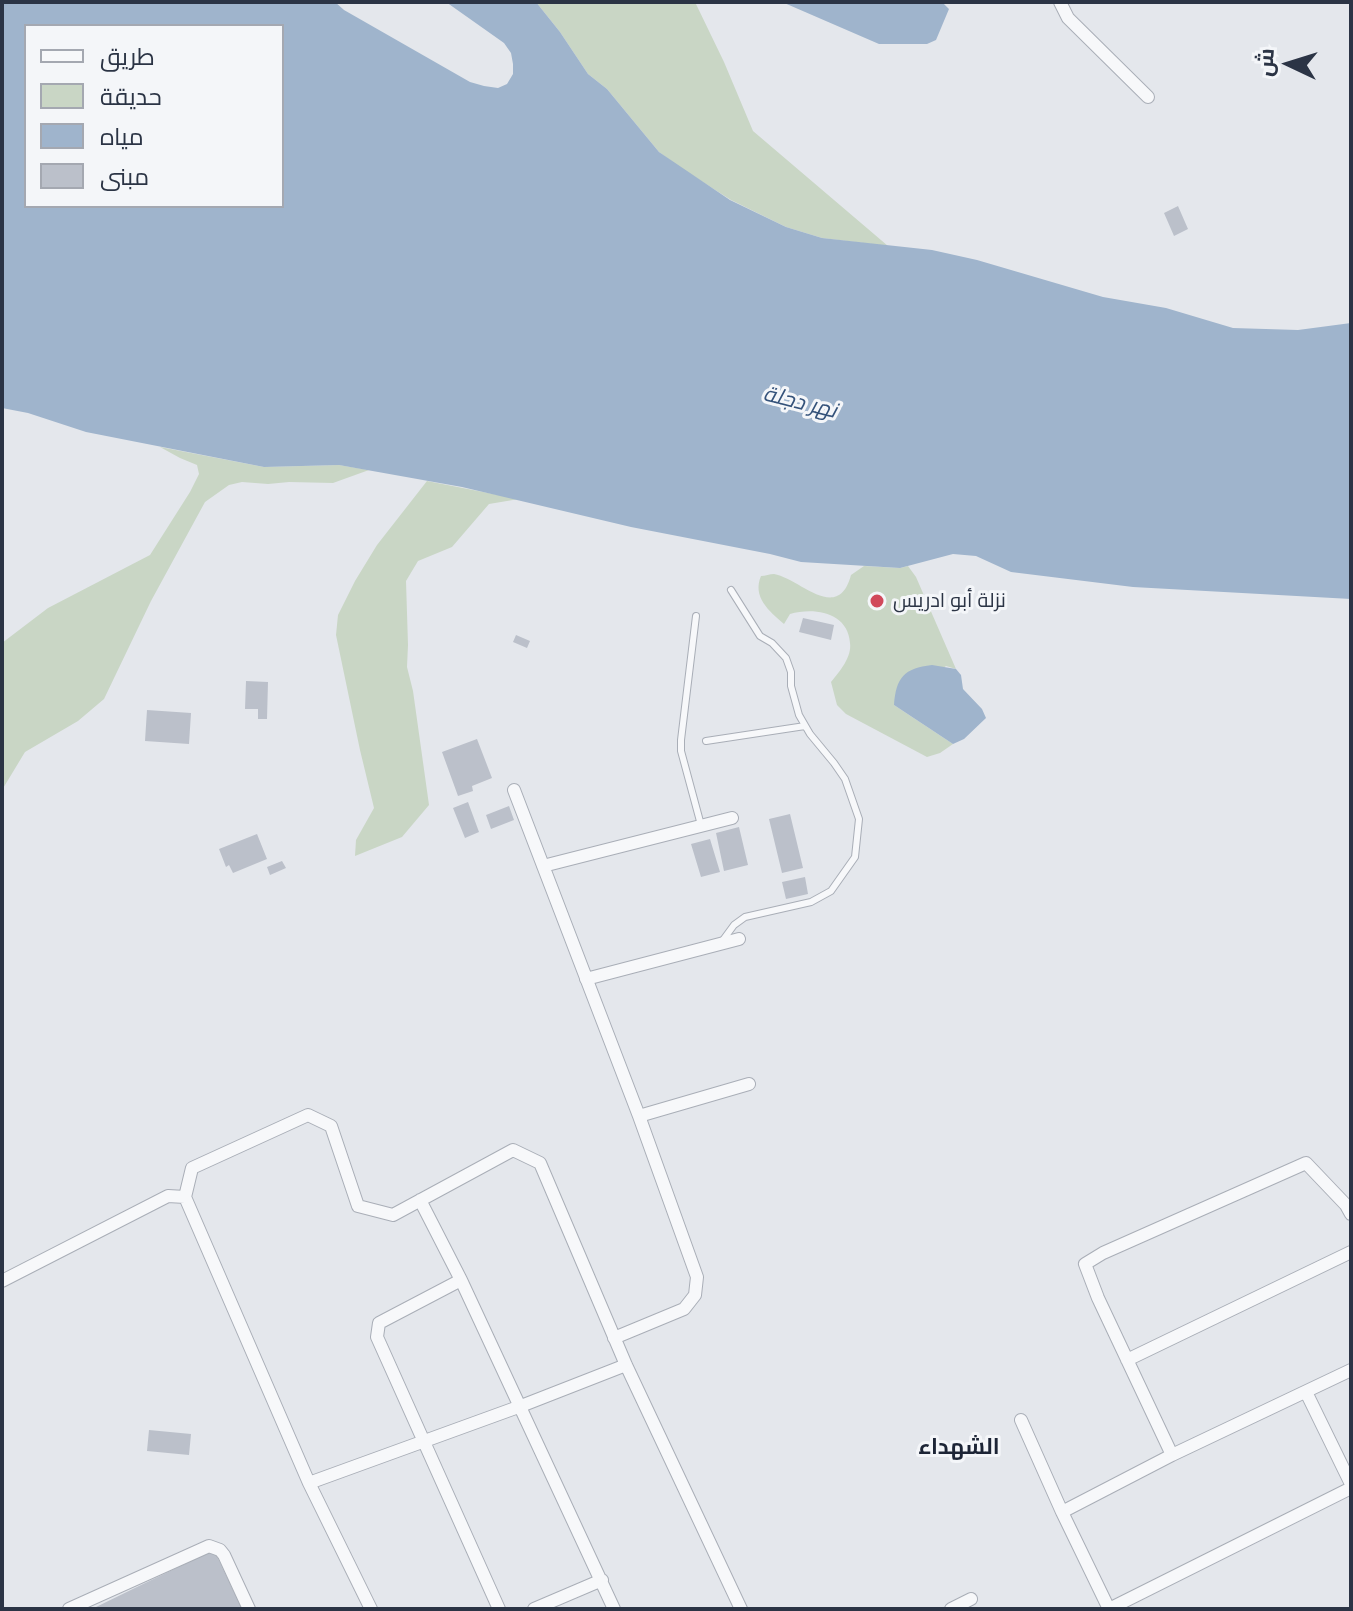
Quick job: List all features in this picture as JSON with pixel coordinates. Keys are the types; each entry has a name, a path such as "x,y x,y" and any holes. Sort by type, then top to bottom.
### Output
{"street":[{"path":"1060,2 1068,18 1148,97"},
{"path":"514,790 639,1116 698,1286 684,1309 614,1338"},
{"path":"543,866 732,818"},
{"path":"586,979 739,939"},
{"path":"639,1116 749,1084"},
{"path":"371,1609 309,1483 185,1197 192,1168 308,1115 331,1126 358,1206 393,1215 513,1150 540,1163 626,1365 741,1609"},
{"path":"1172,1455 1085,1264 1116,1247 1306,1163 1351,1214"},
{"path":"2,1281 168,1196 185,1197"},
{"path":"420,1200 521,1406 614,1609"},
{"path":"1127,1360 1351,1252"},
{"path":"461,1280 379,1323 377,1337 499,1609"},
{"path":"309,1483 626,1365"},
{"path":"1062,1512 1172,1455 1351,1370"},
{"path":"1021,1420 1109,1609 1351,1486 1306,1392"},
{"path":"69,1609 209,1546 224,1555 249,1609"},
{"path":"534,1609 602,1580"},
{"path":"951,1609 971,1599"}],"lane":[{"path":"721,943 734,925 745,917 811,902 831,891 855,857 859,819 845,779 799,715 786,658 772,643 760,636 731,590"},
{"path":"696,616 681,751 701,826"},
{"path":"706,741 805,726"}],"green space":[{"path":"536,2 695,2 753,131 888,246 822,238 786,227 731,200 679,167 659,152 607,89 588,74"},
{"path":"160,447 264,467 339,465 369,470 333,483 242,482 229,485 205,502 151,601 104,699 78,721 25,752 2,790 2,643 48,608 150,555 199,474 197,465"},
{"path":"427,481 519,499 489,504 452,547 418,561 406,581 407,667 429,805 402,837 355,856 356,840 374,808 336,635 338,615 377,545"},
{"path":"864,566 908,566 916,577 956,669 946,666 894,705 953,744 940,753 927,757 846,714 837,705 831,682 845,664 850,648 843,624 828,614 809,611 790,614 784,624 760,597 761,576 774,574 817,594 837,596 845,589 851,575"}],"water":[{"name":"نهر دجلة","path":"2,2 335,2 470,82 498,88 507,84 513,74 511,53 504,43 446,2 536,2 588,74 607,89 659,152 730,200 786,227 822,238 932,250 977,260 1103,297 1166,308 1233,328 1298,330 1351,323 1351,599 1133,587 1011,572 976,556 953,554 900,568 801,562 631,527 462,487 339,465 264,467 86,432 2,408"},
{"path":"782,2 942,2 949,9 936,40 927,44 879,44"},
{"path":"932,665 956,669 961,675 963,689 982,709 986,718 964,739 953,744 894,705 903,676"}],"building":[{"path":"1178,206 1188,229 1174,236 1164,213"},
{"path":"803,618 834,625 831,640 799,632"},
{"path":"516,635 530,641 527,648 513,642"},
{"path":"246,681 268,682 267,719 258,719 258,709 245,709"},
{"path":"147,710 191,713 189,744 145,741"},
{"path":"477,739 492,778 472,786 473,791 458,796 442,752"},
{"path":"468,802 479,832 465,838 453,808"},
{"path":"509,806 514,820 491,829 486,815"},
{"path":"790,814 803,868 782,873 769,819"},
{"path":"739,827 748,865 724,871 716,833"},
{"path":"257,834 267,859 233,873 229,865 226,867 219,849"},
{"path":"710,839 720,872 701,877 691,844"},
{"path":"282,861 286,868 270,875 267,867"},
{"path":"805,877 808,894 786,899 782,882"},
{"path":"149,1430 191,1434 189,1455 147,1451"},
{"path":"214,1550 242,1609 92,1609 141,1585"}],"place":[{"name":"نزلة أبو ادريس","path":"877,601"}],"district":[{"name":"الشهداء","path":"959,1447"}]}
